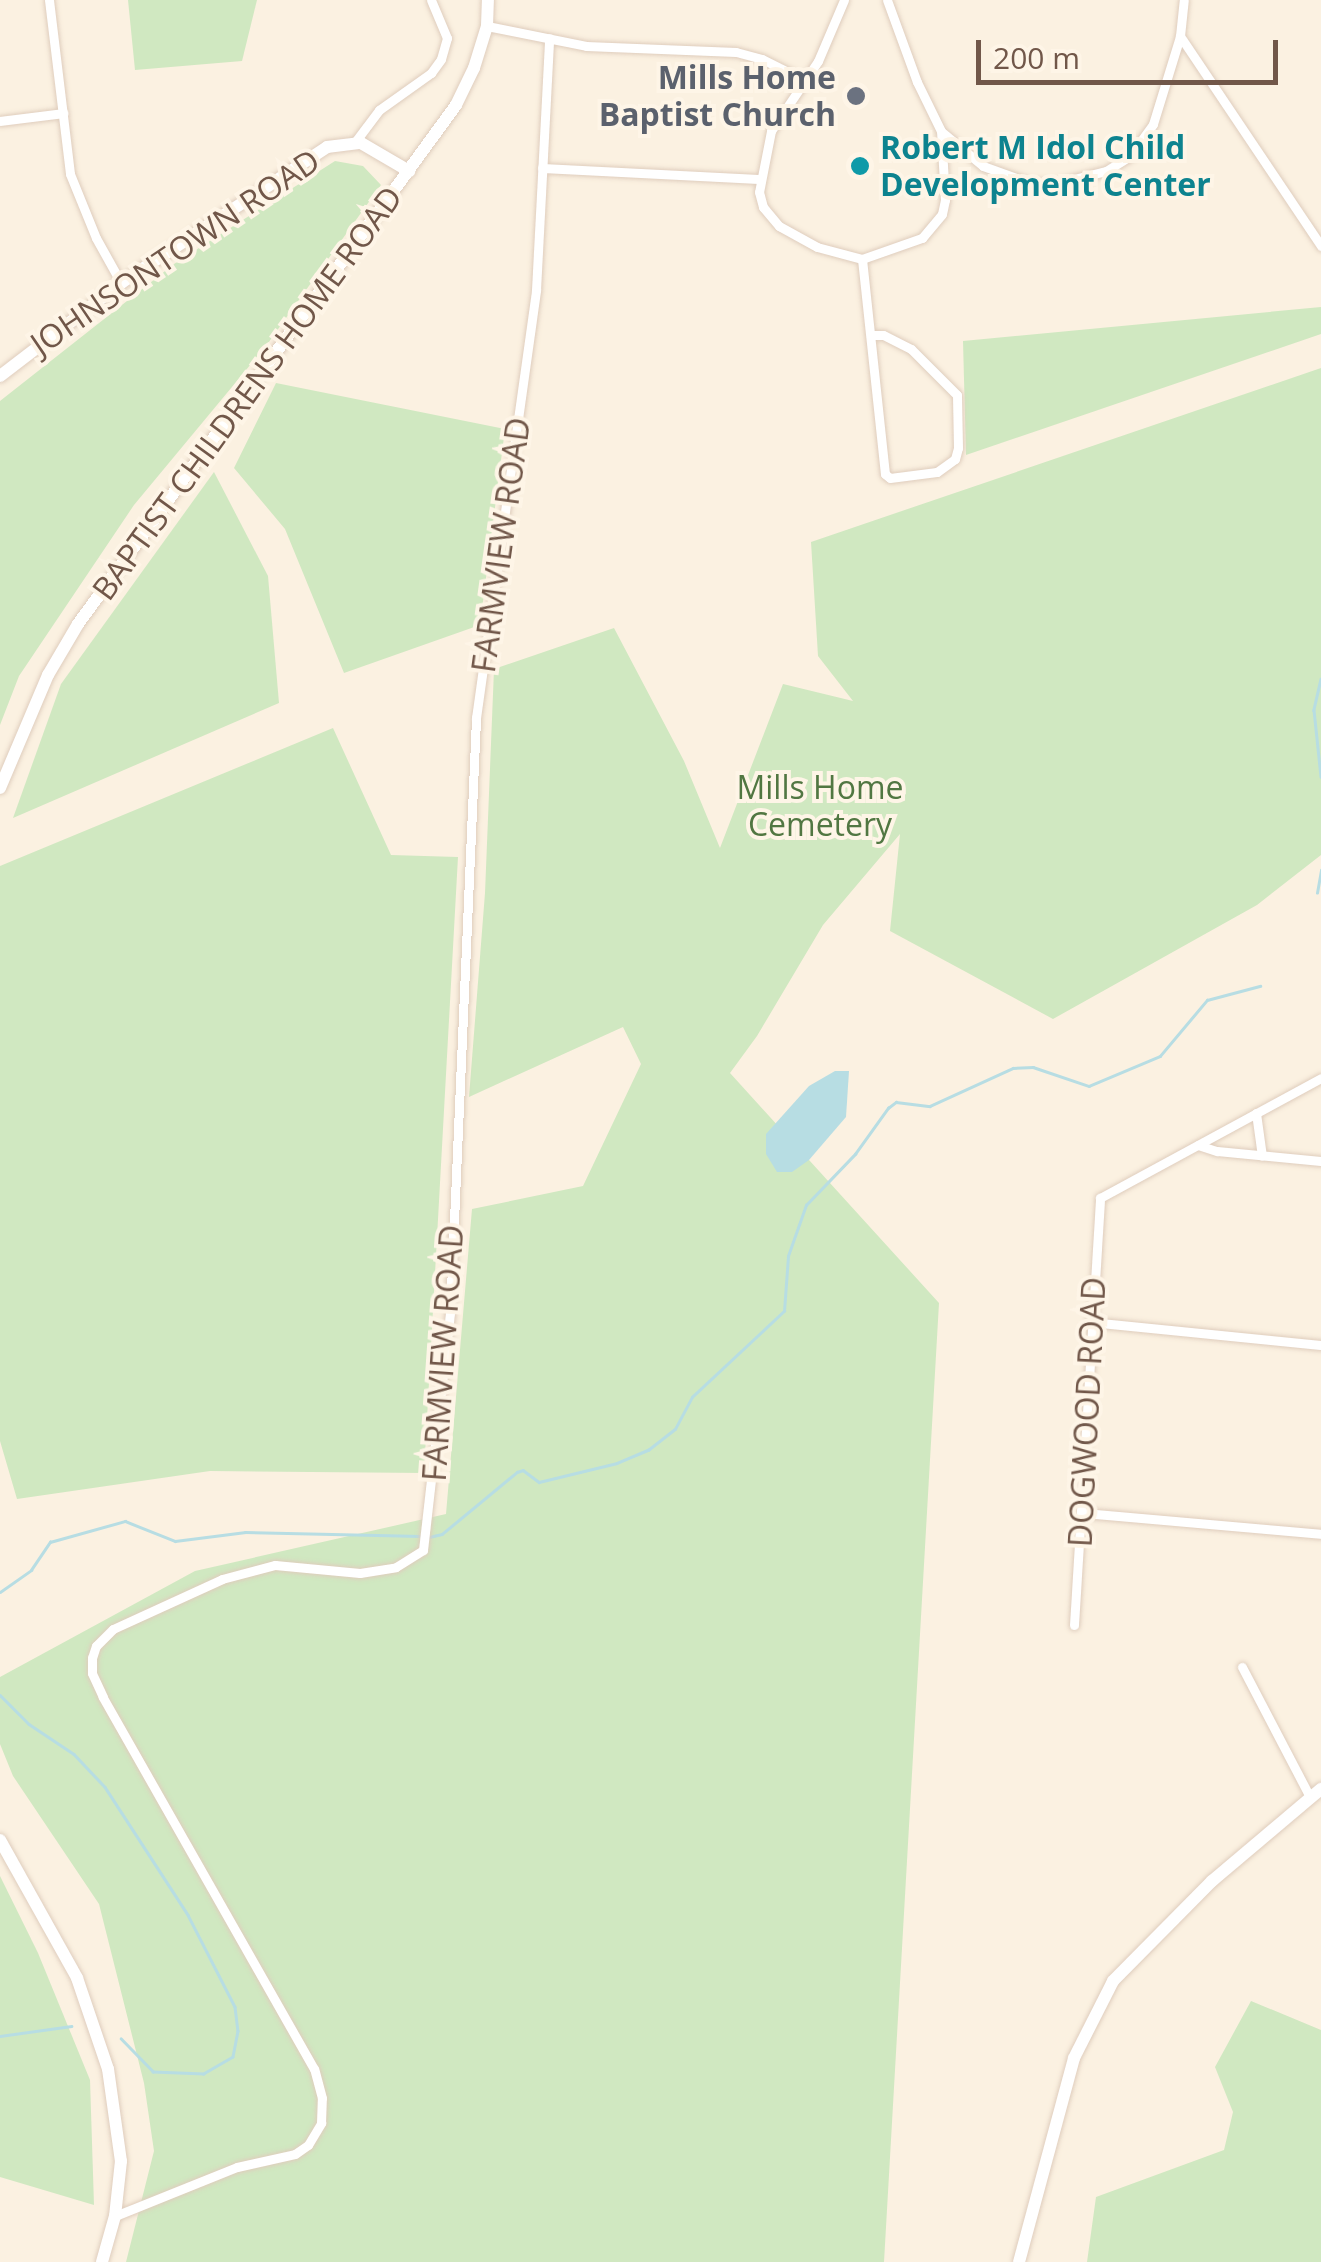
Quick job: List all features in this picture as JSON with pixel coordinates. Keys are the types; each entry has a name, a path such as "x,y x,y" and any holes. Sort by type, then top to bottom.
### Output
{"street":[{"path":"49,0 78,195 121,283"},
{"path":"356,142 380,110 430,73 441,59 447,38 431,0"},
{"name":"BAPTIST CHILDRENS HOME ROAD","path":"0,788 48,675 78,624 467,86 487,26 488,0"},
{"path":"844,0 806,82 771,131 759,178 763,207 779,226 816,246 862,259 908,245 934,228 945,200 941,131 917,82 887,0"},
{"path":"941,131 983,166 1030,182 1054,184 1106,171 1130,156 1144,141 1162,98 1180,36 1184,0"},
{"path":"487,26 586,46 736,52 762,59 806,82"},
{"path":"1180,36 1321,246"},
{"name":"FARMVIEW ROAD","path":"115,2216 238,2168 295,2154 321,2123 322,2098 314,2069 92,1672 96,1646 113,1628 222,1580 275,1565 360,1573 396,1567 416,1556 425,1540 450,1312 476,718 536,290 549,38"},
{"path":"0,121 63,113"},
{"name":"JOHNSONTOWN ROAD","path":"0,376 121,283 313,155 337,143 356,142 409,171"},
{"path":"542,168 759,178"},
{"path":"862,259 884,474 904,478 947,466 958,448 957,395 912,350 883,335 872,335"},
{"path":"1198,1146 1321,1078"},
{"path":"1256,1113 1262,1156"},
{"path":"1198,1146 1321,1161"},
{"name":"DOGWOOD ROAD","path":"1074,1624 1100,1198 1198,1146"},
{"path":"1090,1322 1321,1345"},
{"path":"1083,1513 1321,1534"},
{"path":"1019,2262 1074,2058 1106,1993 1138,1952 1212,1880 1316,1793 1242,1666"},
{"path":"0,1840 66,1956 94,2018 118,2127 121,2162 115,2216 102,2262"}],"green space":[{"path":"128,0 257,0 242,61 135,70"},
{"path":"335,161 363,166 381,185 266,346 134,505 19,676 0,725 0,401 174,264"},
{"path":"1321,307 1321,334 966,455 963,341"},
{"name":"Mills Home Cemetery","path":"1321,368 1321,855 1257,905 1053,1019 890,931 900,834 823,925 757,1036 730,1073 939,1303 884,2262 126,2262 154,2151 144,2083 99,1904 13,1776 0,1744 0,1677 195,1571 446,1514 472,1209 583,1186 641,1064 623,1027 469,1097 485,893 494,669 614,628 684,761 720,848 783,684 853,701 818,656 811,542"},
{"path":"276,383 505,429 480,625 344,673 285,529 234,468"},
{"path":"214,472 268,576 279,703 13,818 61,684"},
{"path":"333,728 391,855 458,857 424,1473 210,1471 17,1499 0,1441 0,866"},
{"path":"0,1876 38,1953 90,2080 94,2205 0,2177"},
{"path":"1251,2001 1321,2030 1321,2262 1087,2262 1096,2197 1224,2150 1233,2112 1215,2067"}],"water":[{"path":"835,1071 849,1071 846,1117 809,1160 792,1172 777,1172 766,1154 766,1134 809,1086"}],"waterway":[{"path":"1321,679 1314,710 1321,777"},
{"path":"1317,893 1321,870"},
{"path":"429,1537 442,1534 517,1472 523,1470 539,1482 617,1463 648,1450 675,1429 692,1397 784,1311 788,1256 806,1205 855,1154 896,1102 930,1106 1013,1068 1033,1067 1089,1086 1160,1056 1207,1000 1260,986"},
{"path":"0,1592 31,1570 50,1542 125,1521 175,1541 245,1532 421,1536"},
{"path":"0,1695 29,1724 74,1754 105,1787 188,1915 235,2007 238,2031 233,2057 204,2074 153,2072 121,2039"},
{"path":"0,2036 71,2026"}],"place":[{"name":"Mills Home Baptist Church","path":"856,96"},
{"name":"Robert M Idol Child Development Center","path":"860,166"}]}
